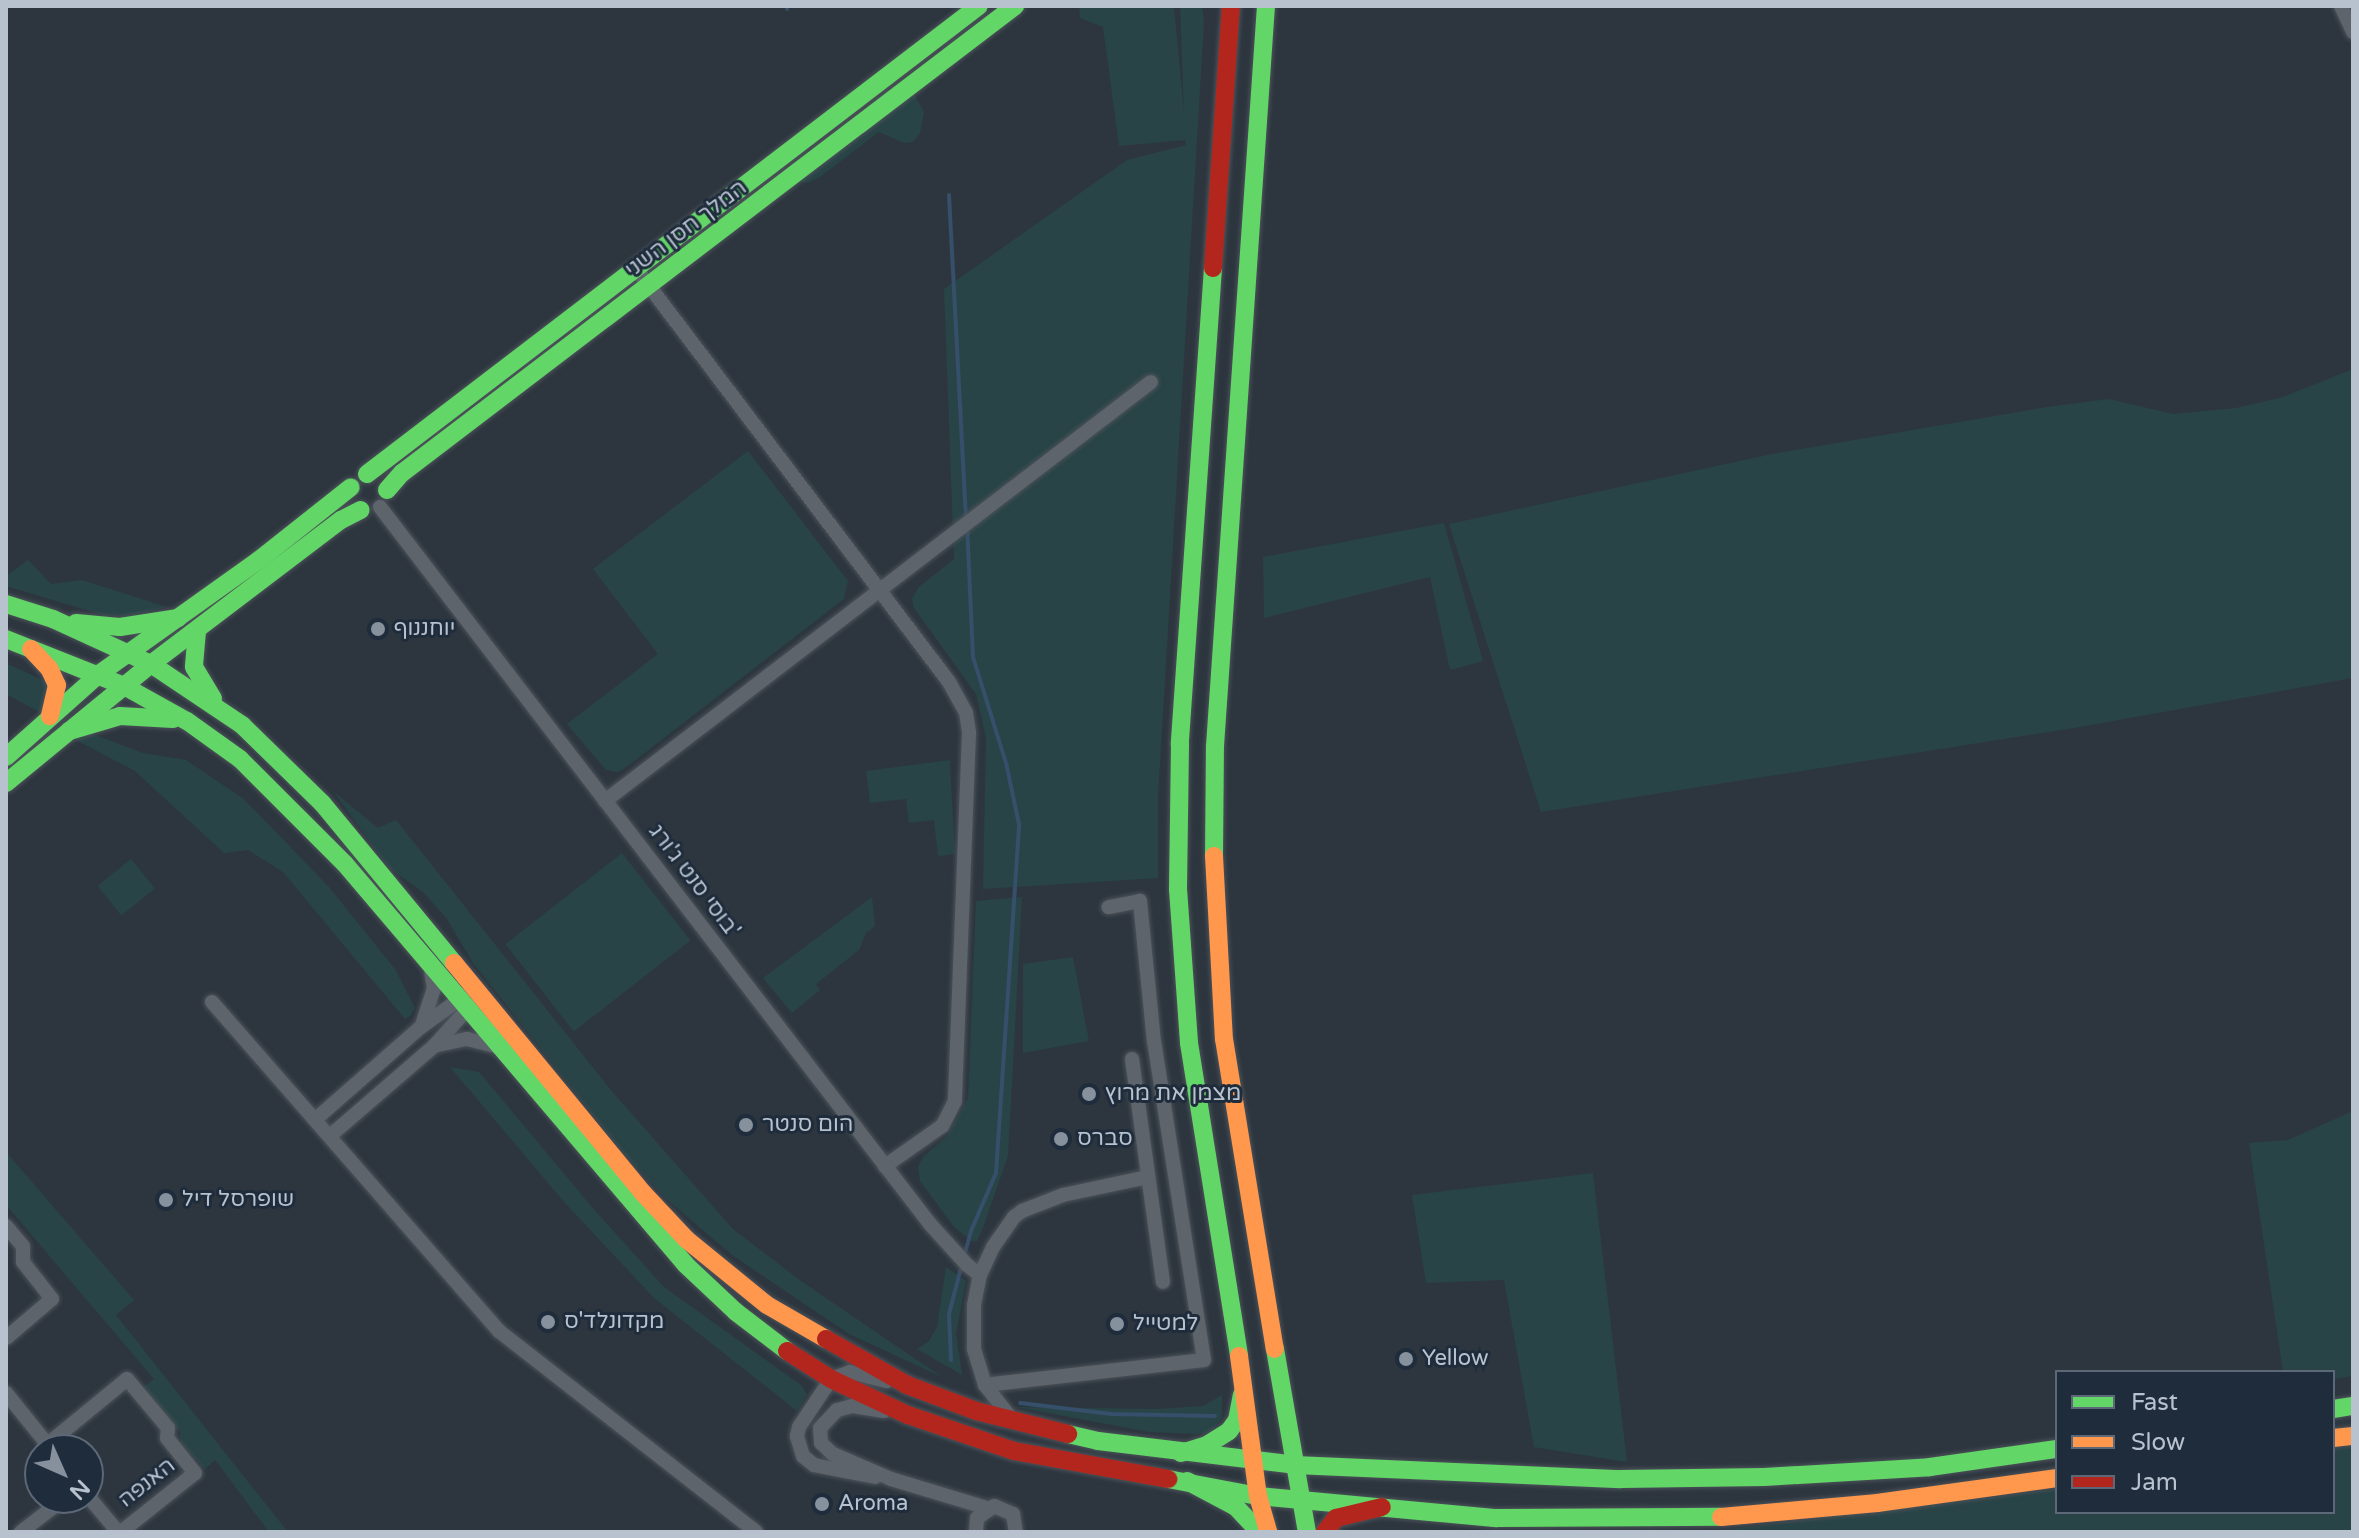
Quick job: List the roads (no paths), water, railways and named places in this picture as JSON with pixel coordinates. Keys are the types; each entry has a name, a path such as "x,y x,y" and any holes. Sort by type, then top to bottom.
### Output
{"main road":[{"name":"המלך חסן השני","path":"367,474 979,6"},
{"name":"המלך חסן השני","path":"384,499 411,466 1015,6"},
{"path":"1229,11 1180,745 1178,889 1189,1043 1244,1383 1258,1496 1268,1532"},
{"path":"1266,11 1215,746 1214,888 1224,1039 1307,1532"},
{"path":"6,757 99,674 178,618 351,487 357,479 367,474 379,478 384,499 341,520 151,664 6,783"},
{"path":"351,487 352,501 361,510"},
{"path":"6,604 53,619 151,664 251,733 302,781 468,999 502,1049 686,1265 756,1328 831,1379 908,1415 1014,1451 1258,1496 1544,1520 1705,1519 1877,1503 2055,1478"},
{"path":"53,619 120,627 178,618"},
{"path":"197,631 194,667 217,707"},
{"path":"6,639 124,686 187,721 240,759 287,803 686,1239 767,1305 907,1385 1014,1421 1098,1441 1295,1465 1621,1479 1764,1477 1930,1467 2055,1449"},
{"path":"28,646 49,668 57,685 50,716"},
{"path":"69,731 135,714 187,721"},
{"path":"1181,1453 1207,1445 1229,1431 1241,1409 1244,1383"},
{"path":"1187,1481 1236,1507 1259,1532"},
{"path":"1325,1532 1336,1518 1382,1507"}],"street":[{"path":"2341,6 2353,32"},
{"path":"637,270 949,682 966,713 969,733 955,1101 942,1126 885,1166"},
{"path":"605,801 1151,382"},
{"name":"בוסי סנט ג'ורג'","path":"384,499 605,801 885,1166 949,1247 978,1273"},
{"path":"985,1385 1204,1360 1154,1042 1140,901 1109,907"},
{"path":"421,1027 434,989 434,979 426,958"},
{"path":"317,1118 421,1027 468,999"},
{"path":"331,1135 434,1046 468,999"},
{"path":"212,1002 317,1118 459,1288 499,1331 756,1532"},
{"path":"434,1046 449,1039 467,1039 502,1049"},
{"path":"1132,1059 1163,1282"},
{"path":"1014,1421 985,1385 974,1349 972,1324 978,1273 1003,1230 1022,1211 1063,1195 1148,1177"},
{"path":"6,1226 23,1246 23,1262 52,1299 6,1338"},
{"path":"891,1479 838,1472 814,1465 803,1456 798,1446 799,1427 831,1379 850,1372 907,1385"},
{"name":"האנפה","path":"65,1434 127,1379 168,1428 167,1438 195,1473 119,1532"},
{"path":"6,1393 39,1434"},
{"path":"908,1415 852,1406 837,1410 820,1428 821,1443 826,1449 891,1479 987,1508 1008,1510 1016,1521 1016,1532"},
{"path":"944,1496 970,1515 976,1528"},
{"path":"976,1528 987,1508"},
{"path":"21,1532 44,1514"},
{"path":"104,1514 119,1532"}],"waterway":[{"path":"949,195 966,518"},
{"path":"964,1256 971,1231 996,1173 1019,824 1006,763 973,657 967,526"},
{"path":"951,1360 949,1314 962,1264"},
{"path":"1020,1403 1111,1414 1215,1416"}],"place":[{"name":"יוחננוף","path":"378,629"},
{"name":"מצמן את מרוץ","path":"1089,1094"},
{"name":"הום סנטר","path":"746,1125"},
{"name":"סברס","path":"1061,1139"},
{"name":"שופרסל דיל","path":"166,1200"},
{"name":"מקדונלד'ס","path":"548,1322"},
{"name":"למטייל","path":"1117,1324"},
{"name":"Yellow","path":"1406,1359"},
{"name":"Aroma","path":"822,1504"}]}
